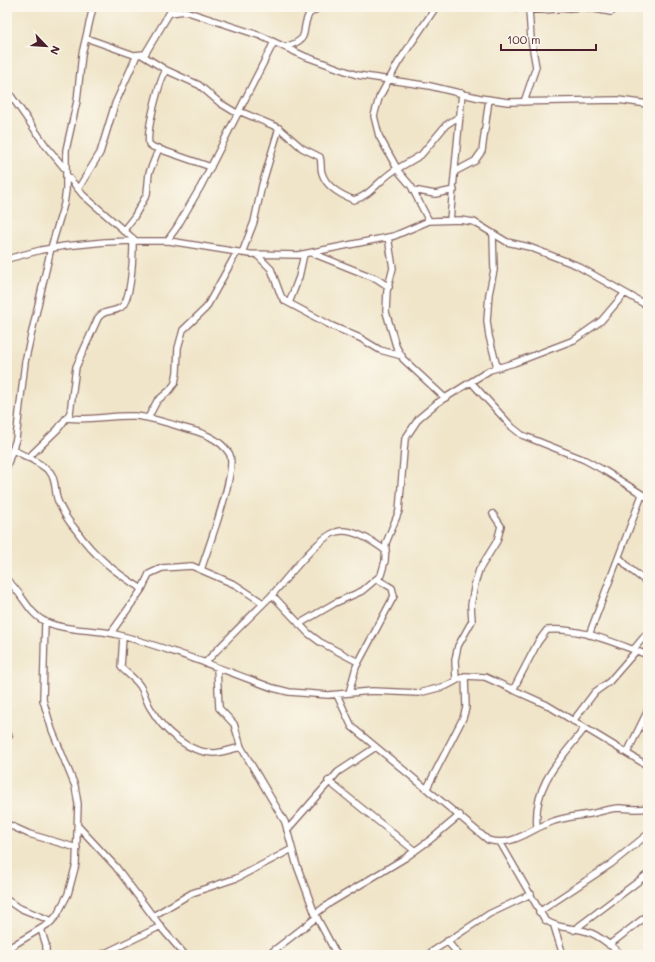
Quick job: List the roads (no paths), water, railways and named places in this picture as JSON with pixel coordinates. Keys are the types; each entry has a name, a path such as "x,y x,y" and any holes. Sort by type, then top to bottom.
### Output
{"street":[{"path":"7,466 18,426 25,362 51,248 64,204 66,150 77,101 82,54 93,7"},
{"path":"78,189 100,152 115,104 139,55 149,49 173,7"},
{"path":"285,47 300,41 304,37 309,14 320,7"},
{"path":"429,221 413,190 397,169 379,136 374,122 374,110 406,48 424,26 436,7"},
{"path":"513,7 531,9 584,7 611,12 618,7"},
{"path":"524,102 536,67 531,38 531,9"},
{"path":"170,13 185,11 274,42 346,72 430,86 489,99 524,102 618,100 648,104"},
{"path":"86,38 139,55 166,70 199,85 220,103 238,112 279,128 302,148 320,157 321,171 326,182 332,188 354,200 374,188 388,174 421,155 446,125 460,116"},
{"path":"167,241 188,209 211,167 274,42"},
{"path":"166,70 158,90 148,140 153,147 211,167"},
{"path":"7,90 78,189 134,241"},
{"path":"450,220 456,171 462,93"},
{"path":"456,171 475,161 480,156 489,99"},
{"path":"148,418 157,401 170,390 174,383 178,372 178,348 182,330 206,308 240,252 254,222 262,185 279,128"},
{"path":"123,231 134,217 147,194 148,173 159,148"},
{"path":"413,190 435,194 454,190"},
{"path":"7,260 51,248 105,242 134,241 167,241 258,255 304,254 388,238 406,232 429,221 450,220 474,222 486,228 493,235 507,242 529,247 576,265 648,306"},
{"path":"493,235 494,270 489,294 487,321 489,336 497,367"},
{"path":"388,238 393,268 386,299 386,312 396,346 411,368 445,398"},
{"path":"28,458 58,429 67,418 72,408 76,367 98,318 101,314 121,308 125,304 130,285 134,241"},
{"path":"312,253 377,279 389,287"},
{"path":"289,303 299,277 304,254"},
{"path":"258,255 271,269 281,296 289,303 332,326 360,338 380,350 402,356"},
{"path":"299,624 336,602 362,591 377,579 384,568 388,536 399,511 405,440 419,418 445,398 497,367 514,363 574,340 601,321 624,293"},
{"path":"472,382 512,427 522,435 605,470 648,498"},
{"path":"67,418 87,420 117,416 148,418 204,434 216,440 229,453 232,462 227,488 201,570"},
{"path":"10,454 28,458 50,473 54,479 58,500 75,530 91,550 108,566 142,589"},
{"path":"589,635 642,495"},
{"path":"456,680 455,660 458,646 472,621 472,595 477,577 500,533 501,526 493,514"},
{"path":"205,663 271,596 317,545 334,532 345,531 355,534 374,542 386,551"},
{"path":"619,557 630,569 648,583"},
{"path":"111,633 142,589 149,574 162,568 192,566 236,585 263,604"},
{"path":"349,693 351,680 358,662 394,596 392,588 377,579"},
{"path":"7,580 14,586 32,611 45,622 61,626 111,633 205,663 273,688 289,692 313,695 338,695 372,691 419,693 435,690 465,676 485,677 547,705 648,766"},
{"path":"271,596 276,599 299,624 320,642 358,662"},
{"path":"7,949 52,921 68,894 76,864 78,804 75,786 52,730 43,700 45,622"},
{"path":"513,690 540,638 547,630 589,635 648,655"},
{"path":"573,721 595,692 609,682 635,651 648,632"},
{"path":"123,637 121,667 137,682 150,708 158,719 174,735 193,749 202,752 214,753 241,747"},
{"path":"217,668 220,708 234,724 241,747 285,822 292,849 316,916 337,955"},
{"path":"427,788 463,718 466,708 465,676"},
{"path":"338,695 352,727 460,815 488,840 500,842 518,838 537,827 555,820 620,808 637,810 648,808"},
{"path":"627,753 648,710"},
{"path":"537,827 537,803 543,784 585,728"},
{"path":"287,830 328,781 347,764 376,747"},
{"path":"328,781 414,851"},
{"path":"268,955 330,903 414,851 460,815"},
{"path":"7,824 29,834 77,848"},
{"path":"78,826 116,867 185,955"},
{"path":"539,912 611,864 648,834"},
{"path":"500,842 545,920 554,926 590,933 622,955"},
{"path":"153,916 192,893 237,878 292,849"},
{"path":"574,930 648,874"},
{"path":"427,955 447,940 489,914 531,894"},
{"path":"7,900 17,906 52,921"},
{"path":"609,945 648,915"},
{"path":"101,955 161,926"},
{"path":"554,926 563,955"},
{"path":"41,929 46,945 46,955"},
{"path":"447,940 459,955"}]}
